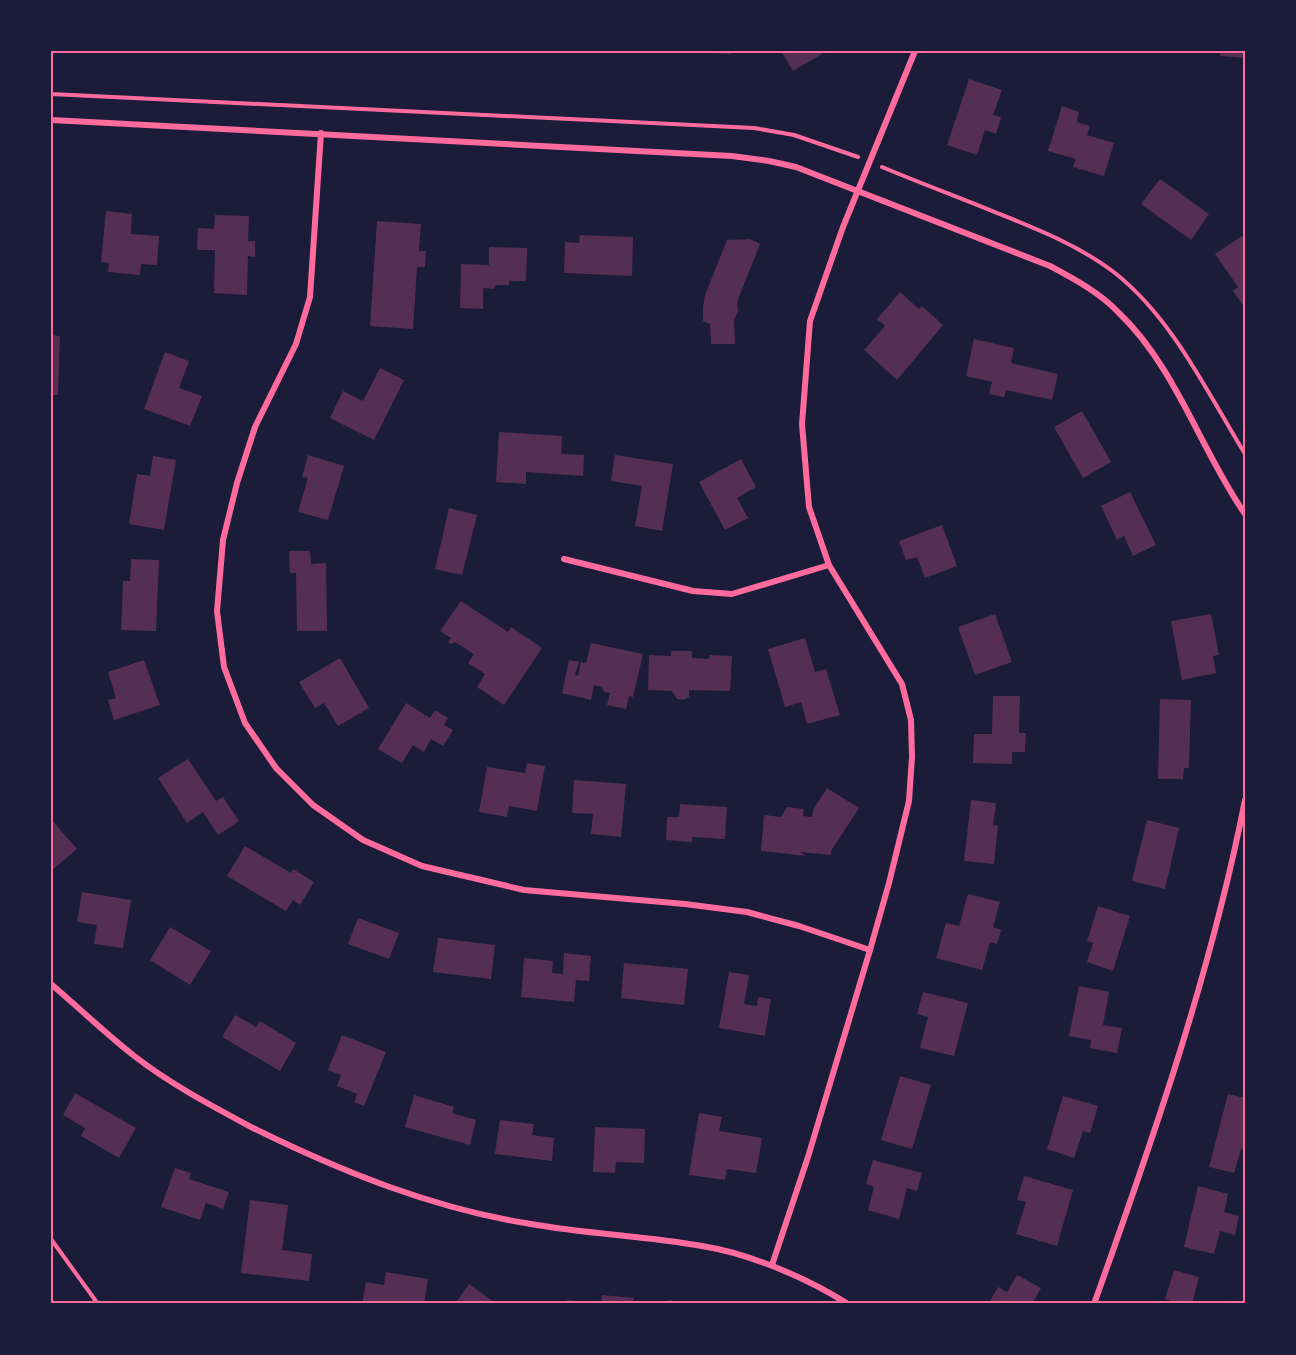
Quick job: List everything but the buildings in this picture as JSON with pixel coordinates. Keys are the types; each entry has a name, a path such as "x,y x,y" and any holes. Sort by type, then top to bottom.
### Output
{"street":[{"path":"772,1265 808,1157 870,950 909,801 912,756 911,720 902,684 829,565 809,507 802,424 810,321 843,227 915,51"},
{"path":"51,120 732,156 796,167 860,190 1050,266 1071,277 1106,301 1147,344 1245,514"},
{"path":"321,134 310,297 296,344 255,427 237,483 223,540 217,611 224,666 245,723 276,768 313,805 363,840 422,866 524,890 686,904 747,912 799,926 870,950"},
{"path":"564,560 693,591 732,594 829,565"},
{"path":"1094,1304 1200,990 1232,870 1245,800"},
{"path":"51,984 134,1056 200,1100 329,1164 393,1188 471,1212 531,1224 705,1246 772,1265 830,1292 849,1304"}],"path":[{"path":"51,94 754,129 794,135 853,155"},
{"path":"51,1239 98,1304"}]}
